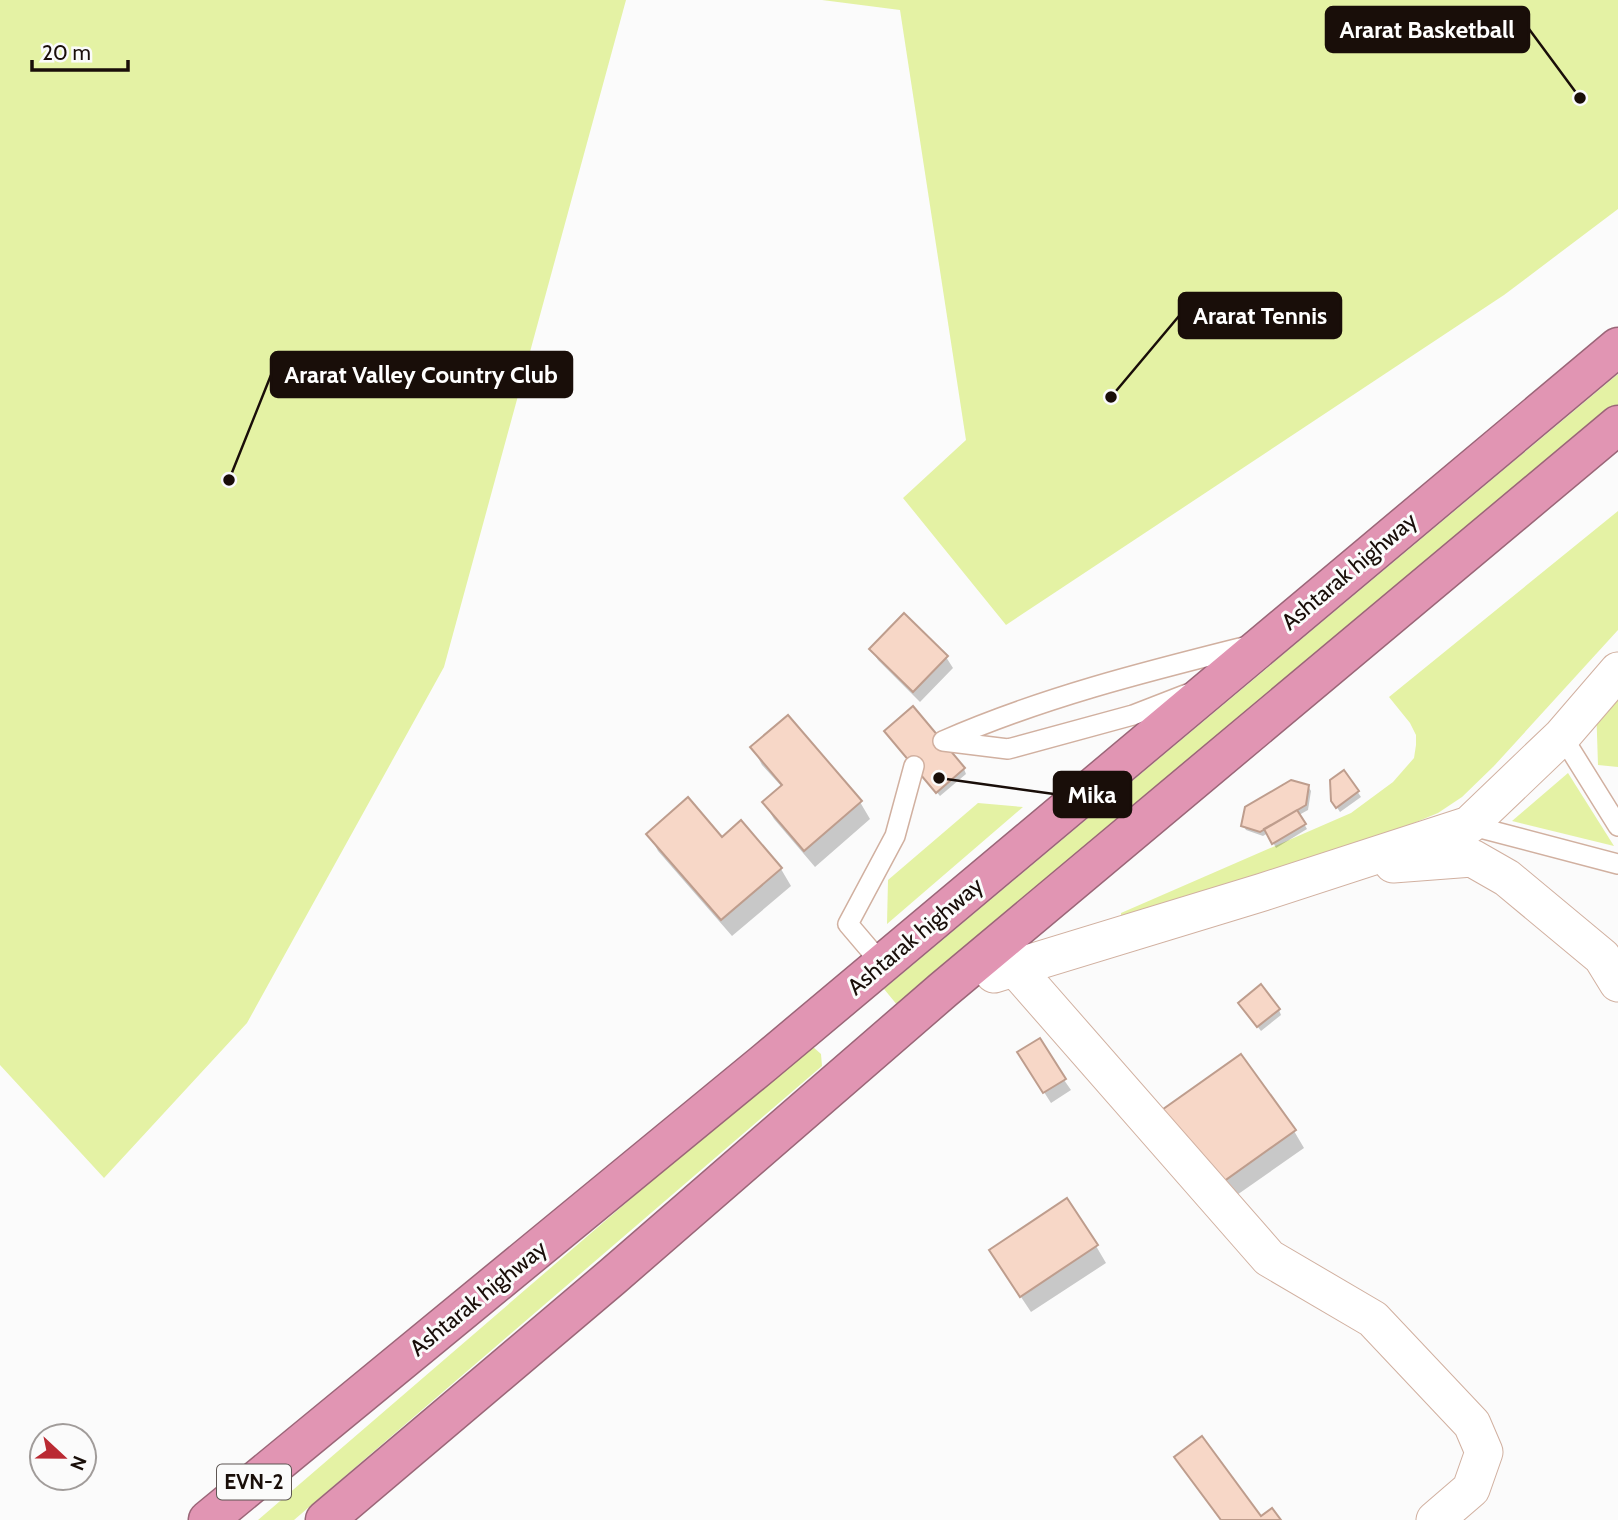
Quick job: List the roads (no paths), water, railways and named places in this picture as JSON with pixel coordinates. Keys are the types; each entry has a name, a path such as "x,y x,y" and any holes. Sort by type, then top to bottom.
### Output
{"highway":[{"name":"Ashtarak highway","path":"208,1520 882,964 1618,347"},
{"path":"325,1520 602,1286 943,990 1618,425"},
{"path":"819,1016 861,1060"},
{"path":"189,1520 300,1445"}],"street":[{"path":"943,990 1469,825 1562,736 1618,671"},
{"path":"1332,868 1472,858 1507,878 1602,957 1618,983"},
{"path":"1015,968 1269,1258 1373,1319 1472,1424 1484,1452 1471,1489 1435,1520"}],"lane":[{"path":"1217,682 1133,715 1008,749 943,741 998,717 1059,696 1266,641"},
{"path":"1562,736 1618,826"},
{"path":"882,964 848,924 895,836 914,766"},
{"path":"1469,825 1618,863"}],"place":[{"name":"Ararat Basketball","path":"1580,98"},
{"name":"Ararat Tennis","path":"1111,397"},
{"name":"Ararat Valley Country Club","path":"229,480"},
{"name":"Mika","path":"939,778"}]}
